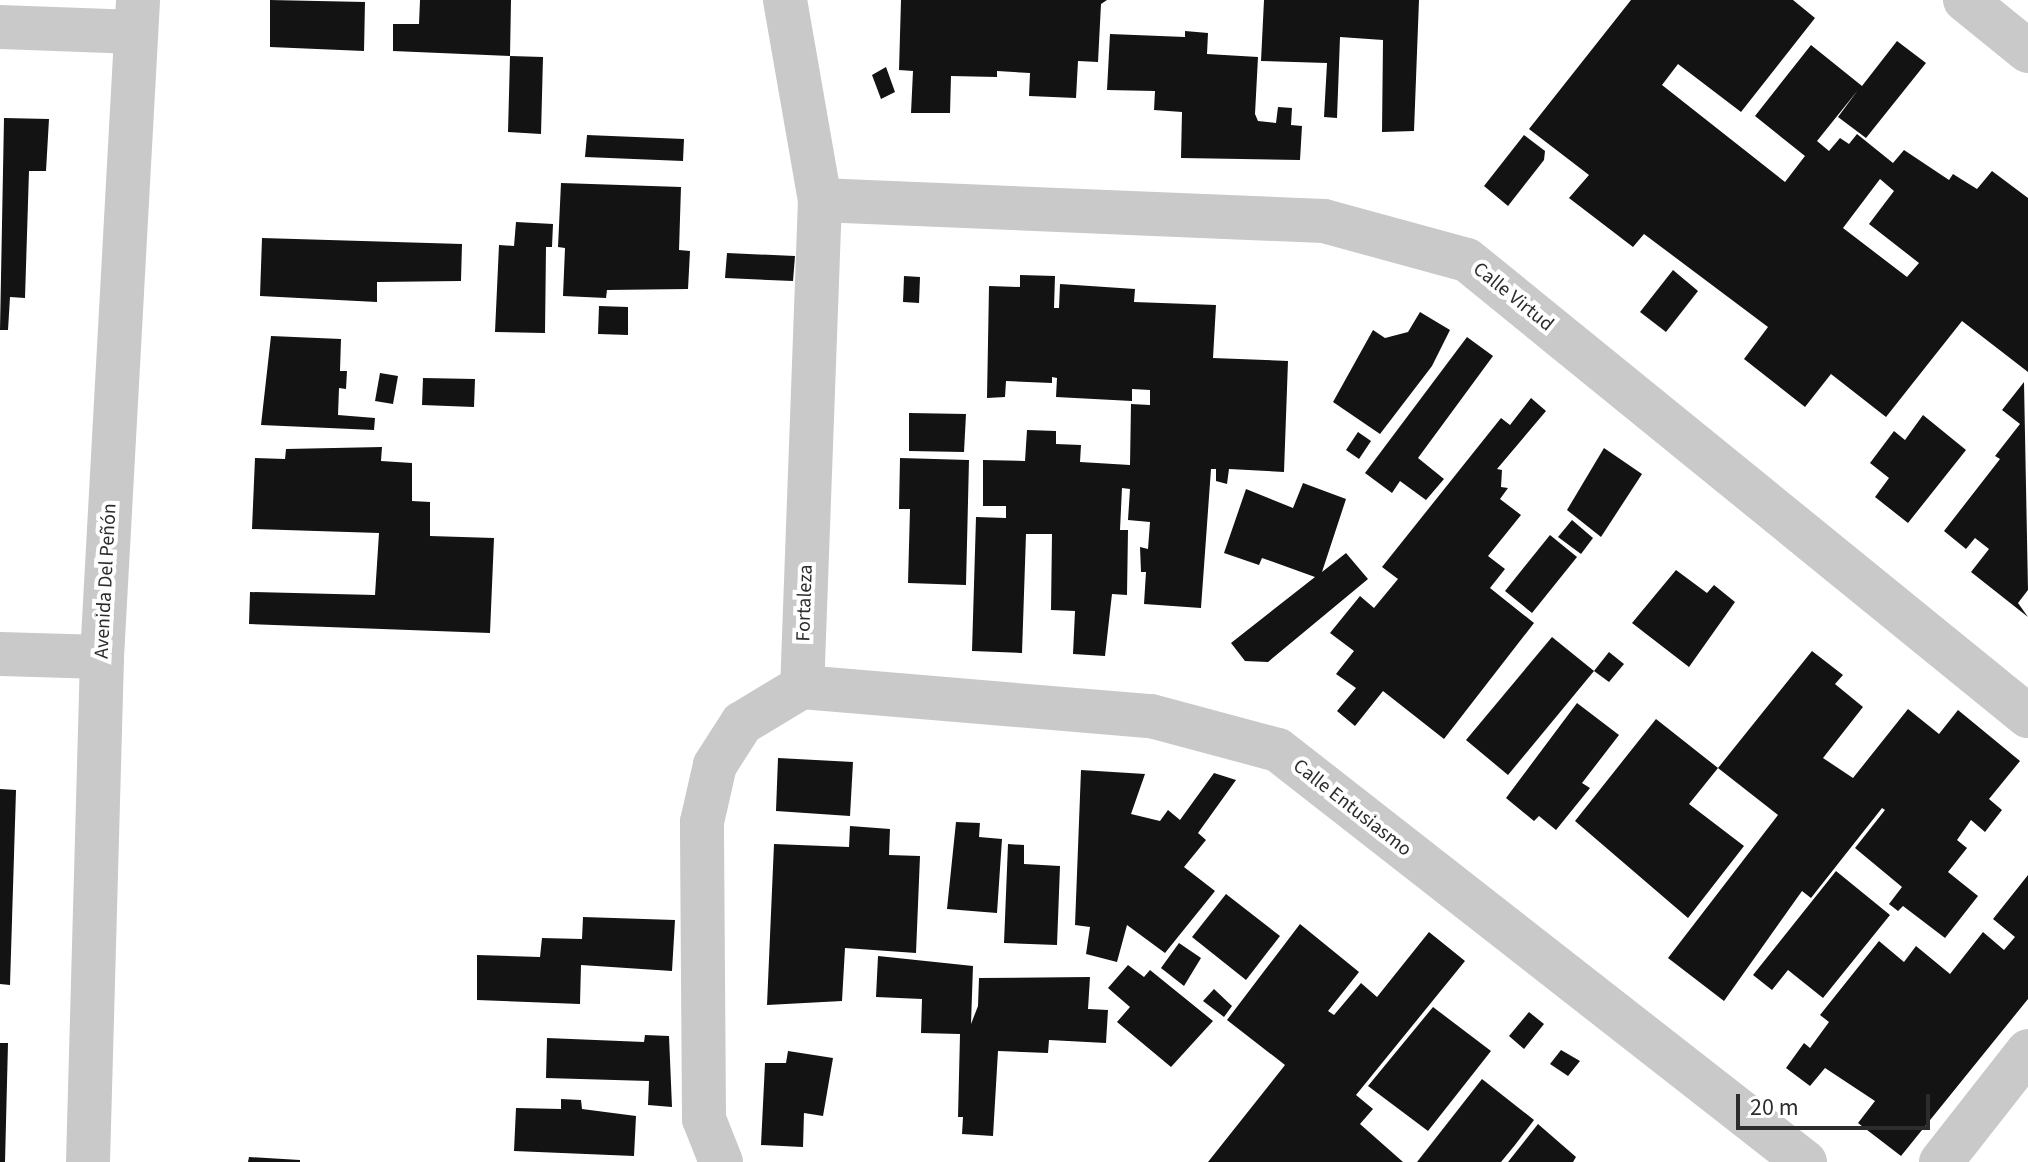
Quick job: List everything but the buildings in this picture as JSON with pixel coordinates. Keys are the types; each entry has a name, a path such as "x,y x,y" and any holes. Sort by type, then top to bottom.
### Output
{"street":[{"name":"Fortaleza","path":"785,0 820,200 802,687"},
{"path":"1965,0 2028,51"},
{"path":"0,27 137,16"},
{"name":"Avenida Del Peñón","path":"88,1162 102,657 137,16"},
{"name":"Calle Virtud","path":"820,200 1324,221 1467,260 2028,716"},
{"path":"0,654 102,657"},
{"path":"721,1162 704,1119 702,822 715,765 742,723 802,687"},
{"name":"Calle Entusiasmo","path":"802,687 1151,716 1278,750 1805,1162"},
{"path":"1941,1162 2028,1051"}]}
